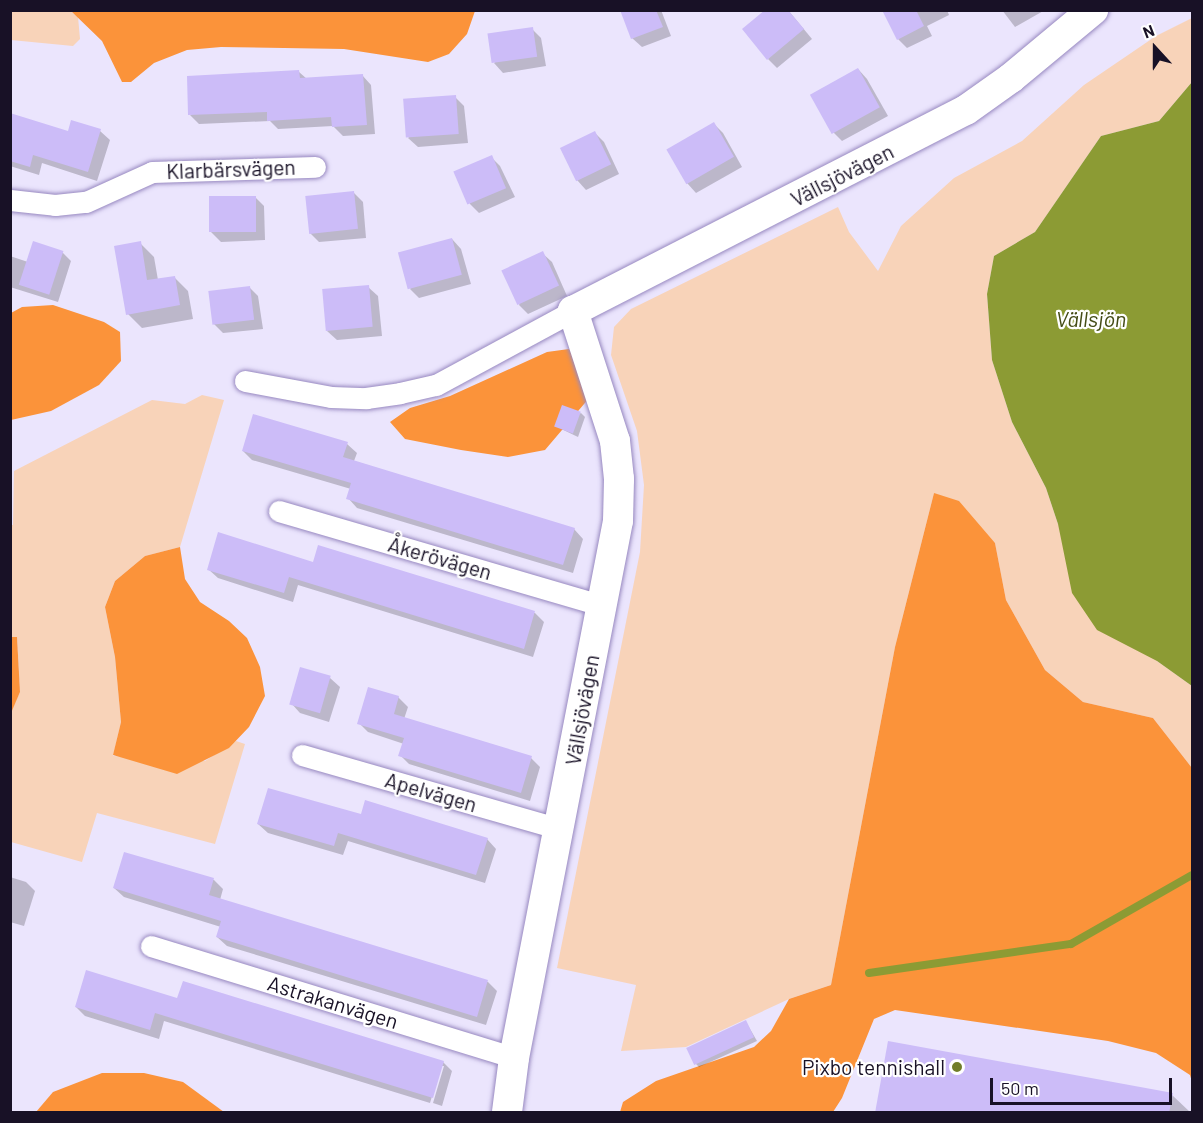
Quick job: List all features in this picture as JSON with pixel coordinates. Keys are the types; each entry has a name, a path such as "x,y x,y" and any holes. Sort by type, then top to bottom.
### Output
{"street":[{"name":"Vällsjövägen","path":"245,381 331,397 366,398 436,384 573,311 966,110 1011,78 1093,10"},
{"name":"Klarbärsvägen","path":"10,200 54,205 86,202 152,172 315,167"},
{"name":"Vällsjövägen","path":"507,1113 514,1058 618,521 619,479 615,441 573,311"},
{"name":"Åkerövägen","path":"279,511 601,605"},
{"name":"Apelvägen","path":"302,754 560,829"},
{"name":"Astrakanvägen","path":"151,946 514,1058"}],"shaded area":[{"path":"10,11 71,11 78,17 80,39 73,46 11,40"},
{"path":"71,11 475,11 467,34 449,54 428,62 344,49 221,47 187,50 154,63 131,82 122,82 102,41"},
{"path":"1192,18 1192,82 1159,121 1101,136 1035,232 994,256 987,294 992,360 1012,422 1046,488 1058,524 1157,661 1192,686 1192,768 1153,718 1083,702 1045,670 1006,600 995,543 934,493 895,647 831,985 789,999 686,1047 621,1051 636,985 557,968 640,552 644,485 637,431 611,355 614,327 631,309 838,207 849,232 878,271 901,226 954,178 1022,141 1084,85 1156,36"},
{"path":"53,305 104,322 120,332 121,361 99,385 51,411 11,420 11,313 22,307"},
{"path":"569,349 582,371 590,397 545,450 508,457 461,450 405,439 390,422 410,408 450,396 547,352"},
{"path":"202,395 224,400 180,547 145,556 115,581 105,607 115,657 121,722 113,756 205,761 236,741 245,744 215,844 97,813 82,862 11,842 10,713 20,692 17,637 10,637 10,525 13,525 14,471 152,400 185,404"},
{"path":"934,493 959,501 995,543 1006,600 1045,670 1083,702 1153,718 1192,768 1192,1082 1190,1075 1156,1053 1108,1041 895,1010 874,1019 842,1098 833,1112 620,1112 623,1102 656,1081 754,1047 771,1031 789,999 831,985 895,647"},
{"path":"180,547 185,579 200,602 229,621 247,638 260,667 265,696 249,727 229,748 177,774 113,755 121,722 115,657 105,607 115,581 145,556"},
{"path":"11,637 17,637 20,692 11,713"},
{"path":"102,1073 144,1073 183,1082 224,1112 36,1112 53,1092"}],"water":[{"name":"Vällsjön","path":"1192,82 1192,686 1157,661 1097,630 1072,593 1058,524 1046,488 1012,422 992,360 987,294 994,256 1035,232 1101,136 1159,121"}],"building":[{"path":"620,10 656,10 663,27 631,39"},
{"path":"765,10 788,10 804,29 767,60 742,29"},
{"path":"882,10 916,10 924,26 897,40"},
{"path":"533,27 537,57 492,63 487,33"},
{"path":"858,68 880,107 832,134 810,95"},
{"path":"299,70 300,78 363,74 367,125 332,127 331,117 267,121 267,112 188,115 187,76"},
{"path":"456,95 459,134 406,138 403,99"},
{"path":"10,113 68,131 71,120 101,129 88,172 33,155 30,167 10,161"},
{"path":"714,122 734,157 686,184 666,150"},
{"path":"595,131 611,164 576,181 560,148"},
{"path":"492,155 506,188 467,205 453,171"},
{"path":"354,191 358,229 309,234 305,196"},
{"path":"209,196 256,196 256,232 209,232"},
{"path":"452,238 462,275 408,289 398,252"},
{"path":"33,241 63,251 49,295 19,285"},
{"path":"141,241 147,280 175,276 180,305 126,315 114,246"},
{"path":"543,251 559,285 517,305 501,270"},
{"path":"369,285 373,327 326,331 322,289"},
{"path":"250,286 254,320 212,325 208,291"},
{"path":"562,405 581,412 573,433 554,427"},
{"path":"253,414 348,442 343,457 575,528 563,565 346,499 351,483 242,451"},
{"path":"218,532 313,562 318,545 535,611 524,649 289,577 284,593 207,570"},
{"path":"300,667 331,676 320,713 289,704"},
{"path":"368,687 399,696 394,714 532,756 521,793 398,756 404,738 357,724"},
{"path":"268,788 361,814 365,800 488,838 476,875 338,833 334,846 257,824"},
{"path":"124,852 214,878 209,895 488,980 477,1017 216,937 221,921 113,888"},
{"path":"86,970 177,998 183,981 444,1061 433,1098 155,1013 150,1030 75,1007"},
{"path":"746,1020 754,1037 694,1065 686,1048"},
{"name":"Pixbo tennishall","path":"888,1041 1173,1093 1169,1113 875,1113"}],"waterway":[{"path":"869,973 1071,944 1192,875"}],"place":[{"name":"Pixbo tennishall","path":"957,1067"}]}
